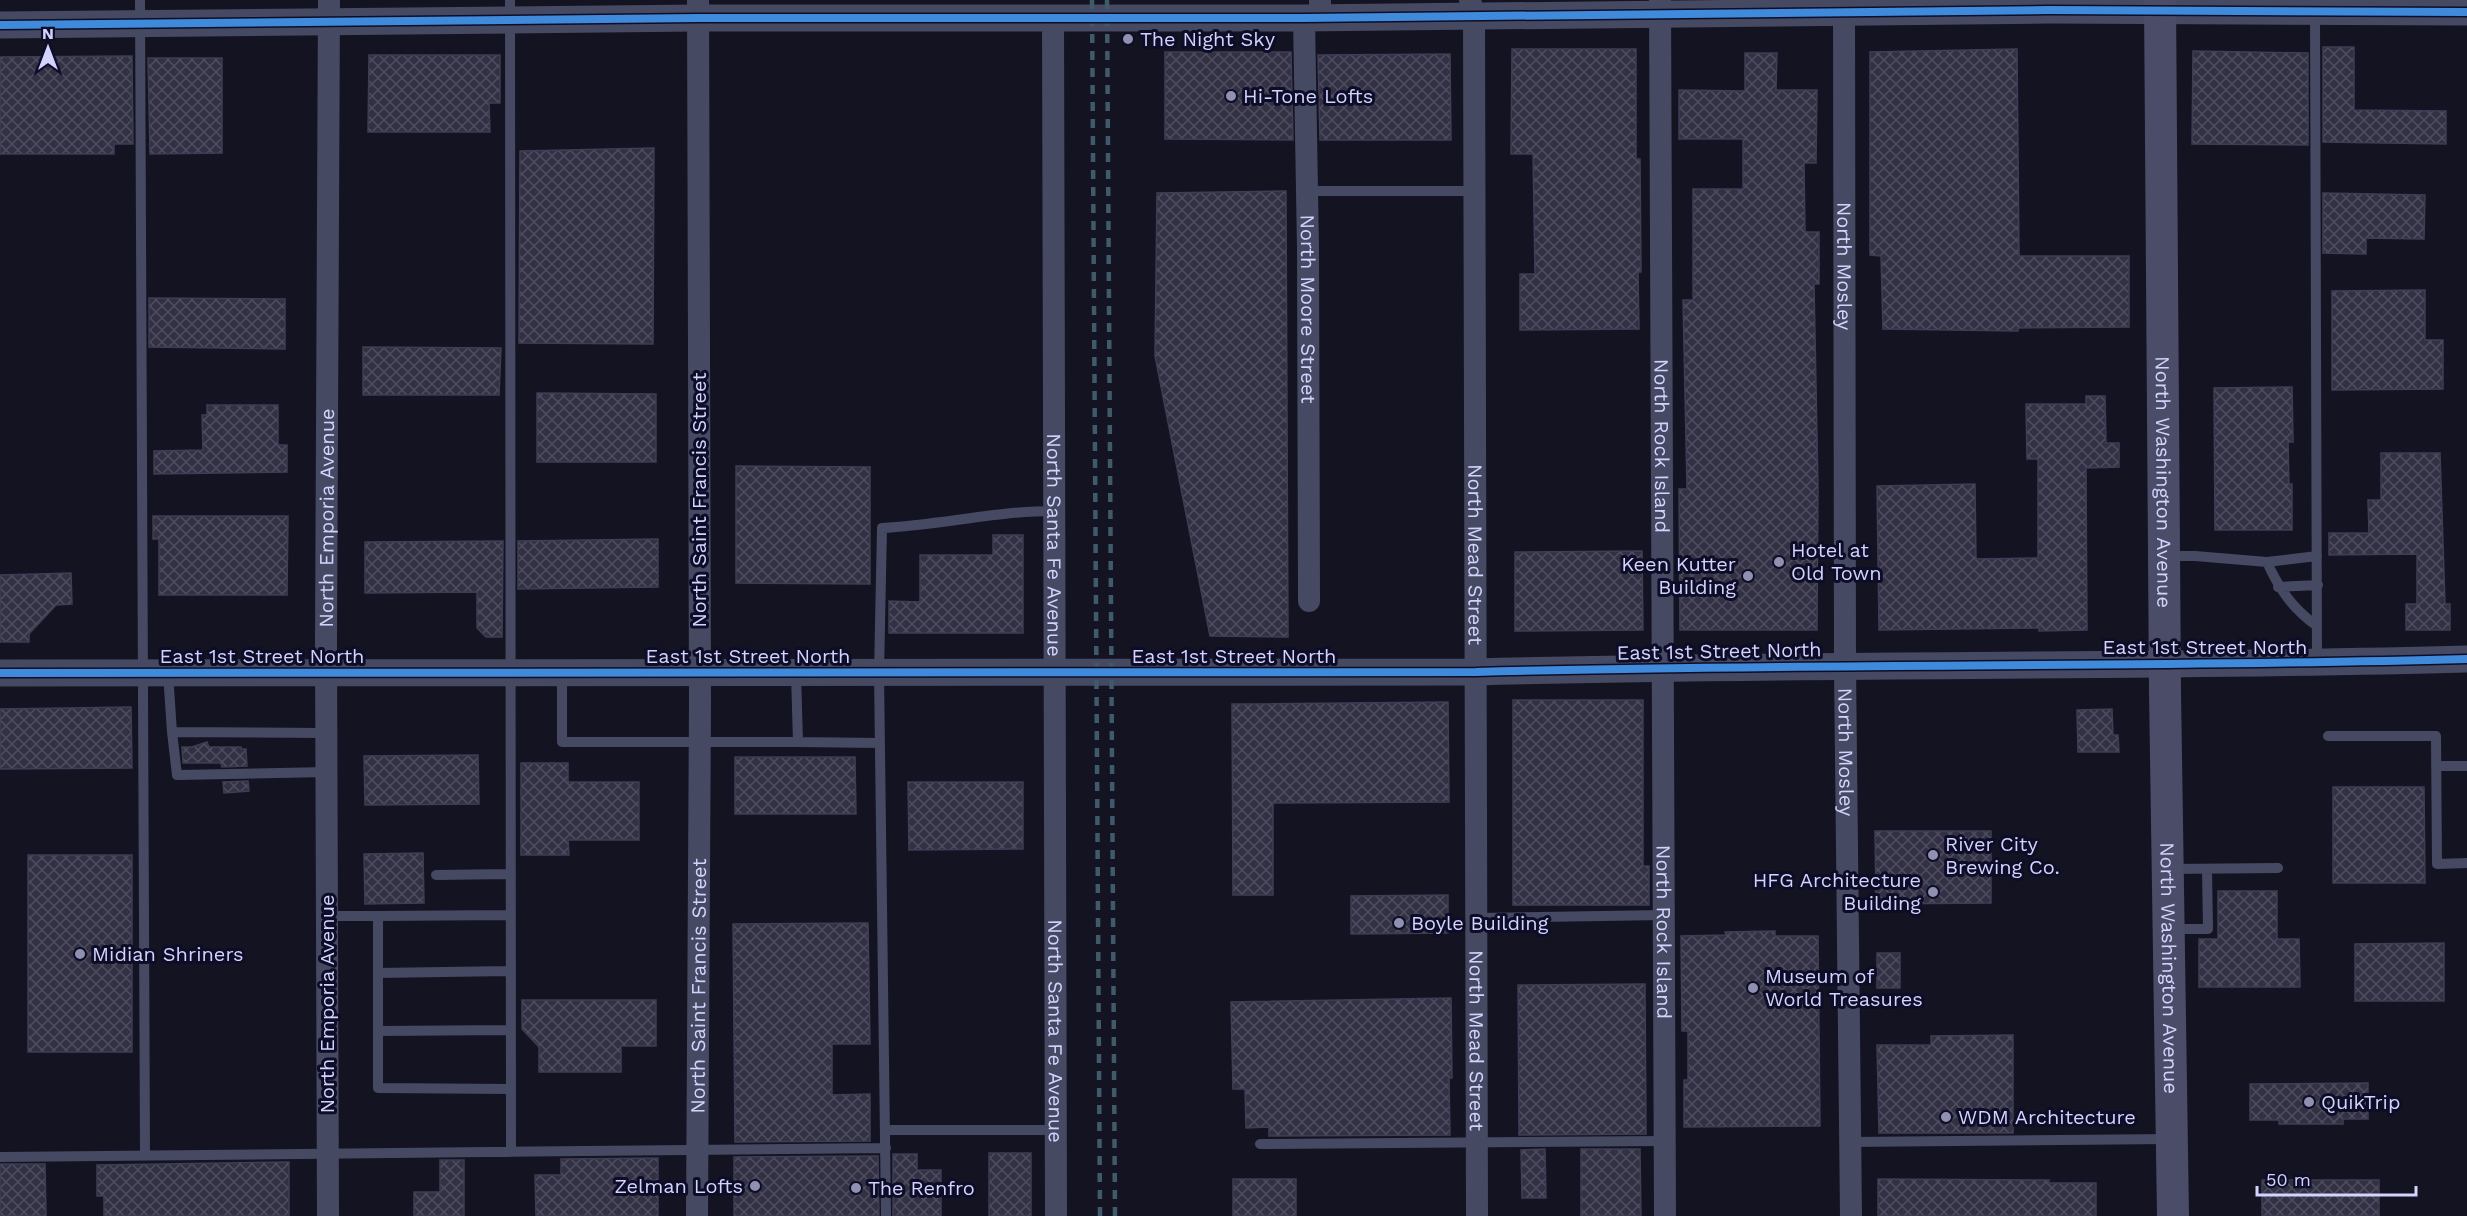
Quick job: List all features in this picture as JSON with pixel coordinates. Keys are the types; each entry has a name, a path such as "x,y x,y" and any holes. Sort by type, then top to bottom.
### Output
{"main road":[{"name":"North Washington Avenue","path":"2160,5 2167,870 2173,1216"}],"street":[{"path":"0,25 141,12 698,9 1053,17 1472,8 2083,5 2315,6 2467,12"},
{"name":"North Mosley","path":"1844,6 1845,666 1851,1216"},
{"name":"North Rock Island","path":"1660,7 1665,1216"},
{"name":"North Mead Street","path":"1472,8 1477,1216"},
{"name":"North Saint Francis Street","path":"697,1216 700,742 698,9"},
{"name":"North Emporia Avenue","path":"328,1216 326,672 329,11"},
{"name":"North Moore Street","path":"1309,601 1307,190 1315,12"},
{"name":"North Santa Fe Avenue","path":"1053,17 1056,1216"},
{"name":"East 1st Street North","path":"0,673 1476,672 1662,667 2467,660"}],"lane":[{"path":"2315,6 2318,663"},
{"path":"510,10 511,1152"},
{"path":"141,12 155,673 145,1155"},
{"path":"1307,190 1474,190"},
{"path":"886,1216 879,673 882,528 924,526 1022,511 1053,511"},
{"path":"2164,556 2195,556 2267,562 2318,556"},
{"path":"2267,562 2278,587 2299,613 2318,626"},
{"path":"2278,587 2318,585"},
{"path":"562,672 562,742 880,743"},
{"path":"155,673 171,732 177,775 327,772"},
{"path":"796,673 798,742"},
{"path":"171,732 326,733"},
{"path":"2328,736 2436,736 2437,864 2467,864"},
{"path":"2436,766 2467,766"},
{"path":"2167,870 2278,868"},
{"path":"2168,930 2208,929 2207,869"},
{"path":"436,875 511,874"},
{"path":"327,916 511,915"},
{"path":"1476,918 1664,915"},
{"path":"378,916 378,1088 511,1089"},
{"path":"378,973 511,972"},
{"path":"378,1031 511,1030"},
{"path":"885,1130 1056,1130"},
{"path":"1850,1142 2171,1139"},
{"path":"1260,1144 1665,1141"},
{"path":"0,1157 886,1148"}],"building":[{"path":"2323,47 2354,47 2354,110 2446,111 2446,144 2323,142"},
{"path":"1512,49 1636,49 1636,159 1640,159 1639,329 1520,330 1520,274 1535,274 1533,154 1511,154"},
{"path":"2017,49 2019,256 2129,256 2129,327 2018,328 2018,331 1883,329 1881,256 1870,255 1870,52"},
{"path":"2193,51 2308,53 2308,145 2192,144"},
{"name":"Hi-Tone Lofts","path":"1165,52 1291,52 1293,140 1165,139"},
{"path":"1745,53 1777,53 1776,90 1817,90 1816,163 1804,163 1805,232 1819,232 1819,284 1814,284 1818,487 1817,630 1680,630 1679,489 1687,489 1683,300 1693,300 1693,189 1743,189 1743,139 1679,139 1679,90 1745,91"},
{"path":"1450,54 1451,140 1320,140 1318,55"},
{"path":"369,55 500,55 500,103 489,103 490,132 368,132"},
{"path":"132,56 133,144 114,144 114,154 0,154 0,57"},
{"path":"148,58 222,58 222,153 150,154"},
{"path":"654,148 653,344 519,343 520,151"},
{"path":"1286,191 1288,637 1210,636 1155,356 1157,193"},
{"path":"2323,193 2425,195 2424,239 2366,238 2366,254 2323,253"},
{"path":"2425,290 2425,340 2443,340 2443,389 2332,390 2332,291"},
{"path":"149,298 285,299 285,349 149,347"},
{"path":"363,347 501,348 499,395 363,395"},
{"path":"2292,387 2293,442 2288,442 2289,484 2292,484 2292,530 2215,530 2214,388"},
{"path":"537,393 656,394 656,462 537,462"},
{"path":"2086,396 2105,396 2106,443 2119,443 2119,467 2086,468 2087,630 2039,631 2039,628 1879,630 1877,486 1975,484 1976,559 2038,558 2038,459 2027,459 2026,404 2086,404"},
{"path":"207,405 278,405 278,445 287,445 287,472 154,474 154,451 203,450 202,415 207,415"},
{"path":"2381,453 2440,453 2445,604 2450,604 2450,630 2406,630 2406,604 2417,604 2417,554 2329,555 2329,533 2369,533 2368,500 2381,500"},
{"path":"736,466 870,467 870,584 736,583"},
{"path":"153,516 288,516 287,595 159,595 159,539 153,539"},
{"path":"993,535 1023,535 1023,633 889,633 889,601 920,602 920,555 993,555"},
{"path":"658,539 658,587 518,589 518,541"},
{"path":"503,541 502,637 486,637 477,628 477,592 365,593 365,542"},
{"path":"1642,551 1643,630 1515,631 1515,552"},
{"path":"71,573 72,604 56,605 29,634 29,642 0,642 0,575"},
{"path":"1513,700 1643,700 1643,866 1649,866 1649,905 1513,905"},
{"path":"1448,702 1449,802 1273,803 1273,895 1233,895 1232,704"},
{"path":"131,707 132,768 0,769 0,709"},
{"path":"2112,709 2113,735 2118,735 2119,752 2078,752 2077,710"},
{"path":"207,742 209,747 246,749 247,766 222,767 221,763 183,763 182,747 192,747"},
{"path":"478,755 479,804 365,805 364,756"},
{"path":"735,757 855,757 856,814 735,814"},
{"path":"521,763 568,763 568,782 639,782 639,840 568,840 569,855 521,855"},
{"path":"248,781 249,791 224,793 223,782"},
{"path":"908,782 1023,782 1023,849 909,850"},
{"path":"2333,787 2424,787 2425,883 2333,883"},
{"name":"River City Brewing Co.","path":"1875,831 1991,831 1991,903 1876,904"},
{"path":"423,853 424,903 365,904 364,854"},
{"name":"Midian Shriners","path":"28,855 132,855 132,1052 28,1052"},
{"path":"2218,891 2277,891 2277,939 2299,939 2300,987 2199,987 2199,939 2218,939"},
{"name":"Boyle Building","path":"1448,895 1448,933 1351,934 1351,896"},
{"path":"868,923 870,1044 832,1044 832,1095 870,1094 870,1141 735,1142 733,924"},
{"path":"1775,931 1775,936 1818,936 1820,1126 1684,1127 1684,1080 1688,1080 1688,1031 1682,1031 1681,936"},
{"path":"2444,943 2444,1001 2355,1001 2355,944"},
{"path":"1877,953 1900,953 1900,988 1877,988"},
{"path":"1645,984 1646,1134 1519,1135 1518,985"},
{"path":"1451,998 1450,1135 1269,1136 1269,1127 1246,1128 1245,1089 1233,1089 1231,1002"},
{"path":"522,1000 656,1000 656,1046 621,1046 621,1072 539,1072 539,1047 522,1029"},
{"path":"2013,1035 2013,1133 1879,1133 1877,1045 1931,1045 1931,1036"},
{"name":"QuikTrip","path":"2368,1083 2368,1119 2343,1119 2343,1124 2279,1124 2279,1120 2250,1120 2250,1084"},
{"path":"1545,1149 1546,1198 1522,1198 1521,1150"},
{"path":"1581,1149 1640,1149 1641,1216 1581,1216"},
{"path":"989,1153 1031,1153 1031,1216 989,1216"},
{"path":"893,1154 917,1154 917,1170 941,1170 941,1216 893,1216"},
{"path":"878,1156 879,1216 734,1216 734,1157"},
{"path":"658,1158 658,1216 536,1216 535,1175 561,1175 561,1159"},
{"path":"440,1160 464,1160 464,1216 414,1216 414,1192 440,1192"},
{"path":"289,1162 289,1216 104,1216 104,1196 97,1196 97,1165"},
{"path":"0,1164 45,1164 46,1216 0,1216"},
{"path":"1233,1179 1296,1179 1296,1216 1233,1216"},
{"path":"1878,1179 2049,1180 2049,1183 2096,1183 2096,1216 1878,1216"},
{"path":"2262,1180 2379,1180 2379,1216 2262,1216"}],"railway":[{"path":"1092,0 1100,1216"},
{"path":"1107,0 1115,1216"}],"cycle path":[{"path":"0,25 698,18 1304,18 2049,10 2467,12"},
{"path":"0,673 1476,672 2467,659"}],"place":[{"name":"The Night Sky","path":"1128,39"},
{"name":"Hi-Tone Lofts","path":"1231,96"},
{"name":"Hotel at Old Town","path":"1779,562"},
{"name":"Keen Kutter Building","path":"1748,576"},
{"name":"River City Brewing Co.","path":"1933,855"},
{"name":"HFG Architecture Building","path":"1933,892"},
{"name":"Boyle Building","path":"1399,923"},
{"name":"Midian Shriners","path":"80,954"},
{"name":"Museum of World Treasures","path":"1753,988"},
{"name":"QuikTrip","path":"2309,1102"},
{"name":"WDM Architecture","path":"1946,1117"},
{"name":"Zelman Lofts","path":"755,1186"},
{"name":"The Renfro","path":"856,1188"}]}
